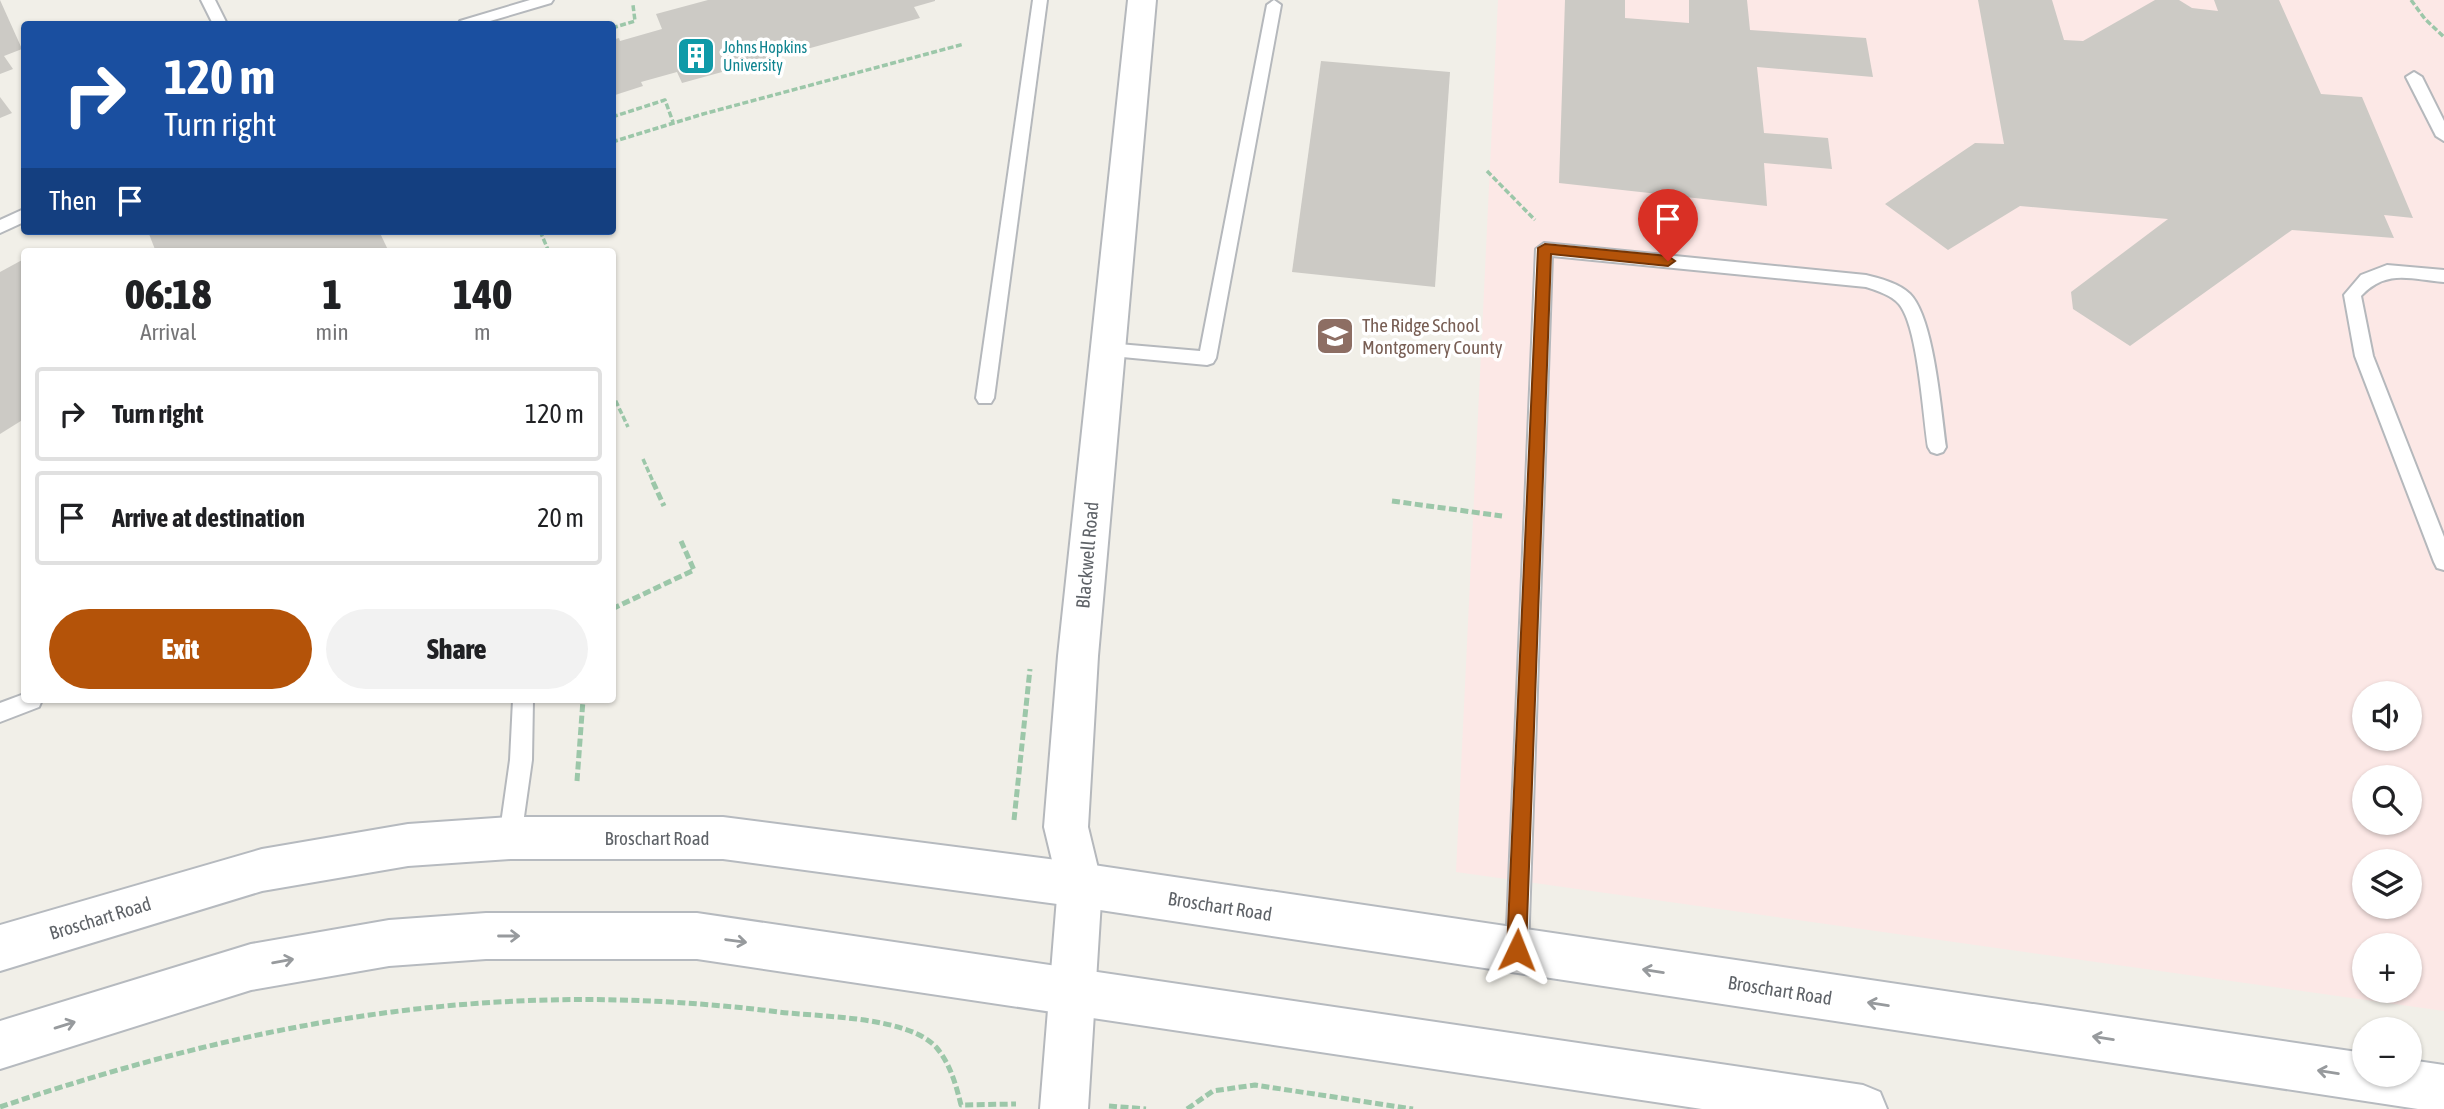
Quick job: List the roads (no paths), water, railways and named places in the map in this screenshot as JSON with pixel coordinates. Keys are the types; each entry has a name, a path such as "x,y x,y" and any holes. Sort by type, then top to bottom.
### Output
{"street":[{"name":"Blackwell Road","path":"1064,1106 1080,885 1066,827 1078,656 1142,0"},
{"name":"Broschart Road","path":"0,948 262,870 408,845 510,838 723,838 1080,885 2444,1089"},
{"path":"0,1045 251,967 389,943 486,936 697,936 1863,1109"}],"lane":[{"path":"208,0 218,21"},
{"path":"474,21 545,0"},
{"path":"985,398 1040,0"},
{"path":"1107,350 1207,358 1273,5"},
{"path":"2414,76 2444,136"},
{"path":"0,227 21,216"},
{"path":"1517,950 1545,248 1866,281 1888,288 1908,302 1917,325 1937,447"},
{"path":"2444,276 2387,271 2367,279 2352,295 2364,356 2444,562"},
{"path":"0,713 25,703"},
{"path":"510,838 521,761 523,703"}],"place":[{"name":"Johns Hopkins University","path":"696,56"},
{"name":"The Ridge School Montgomery County","path":"1335,336"}]}
